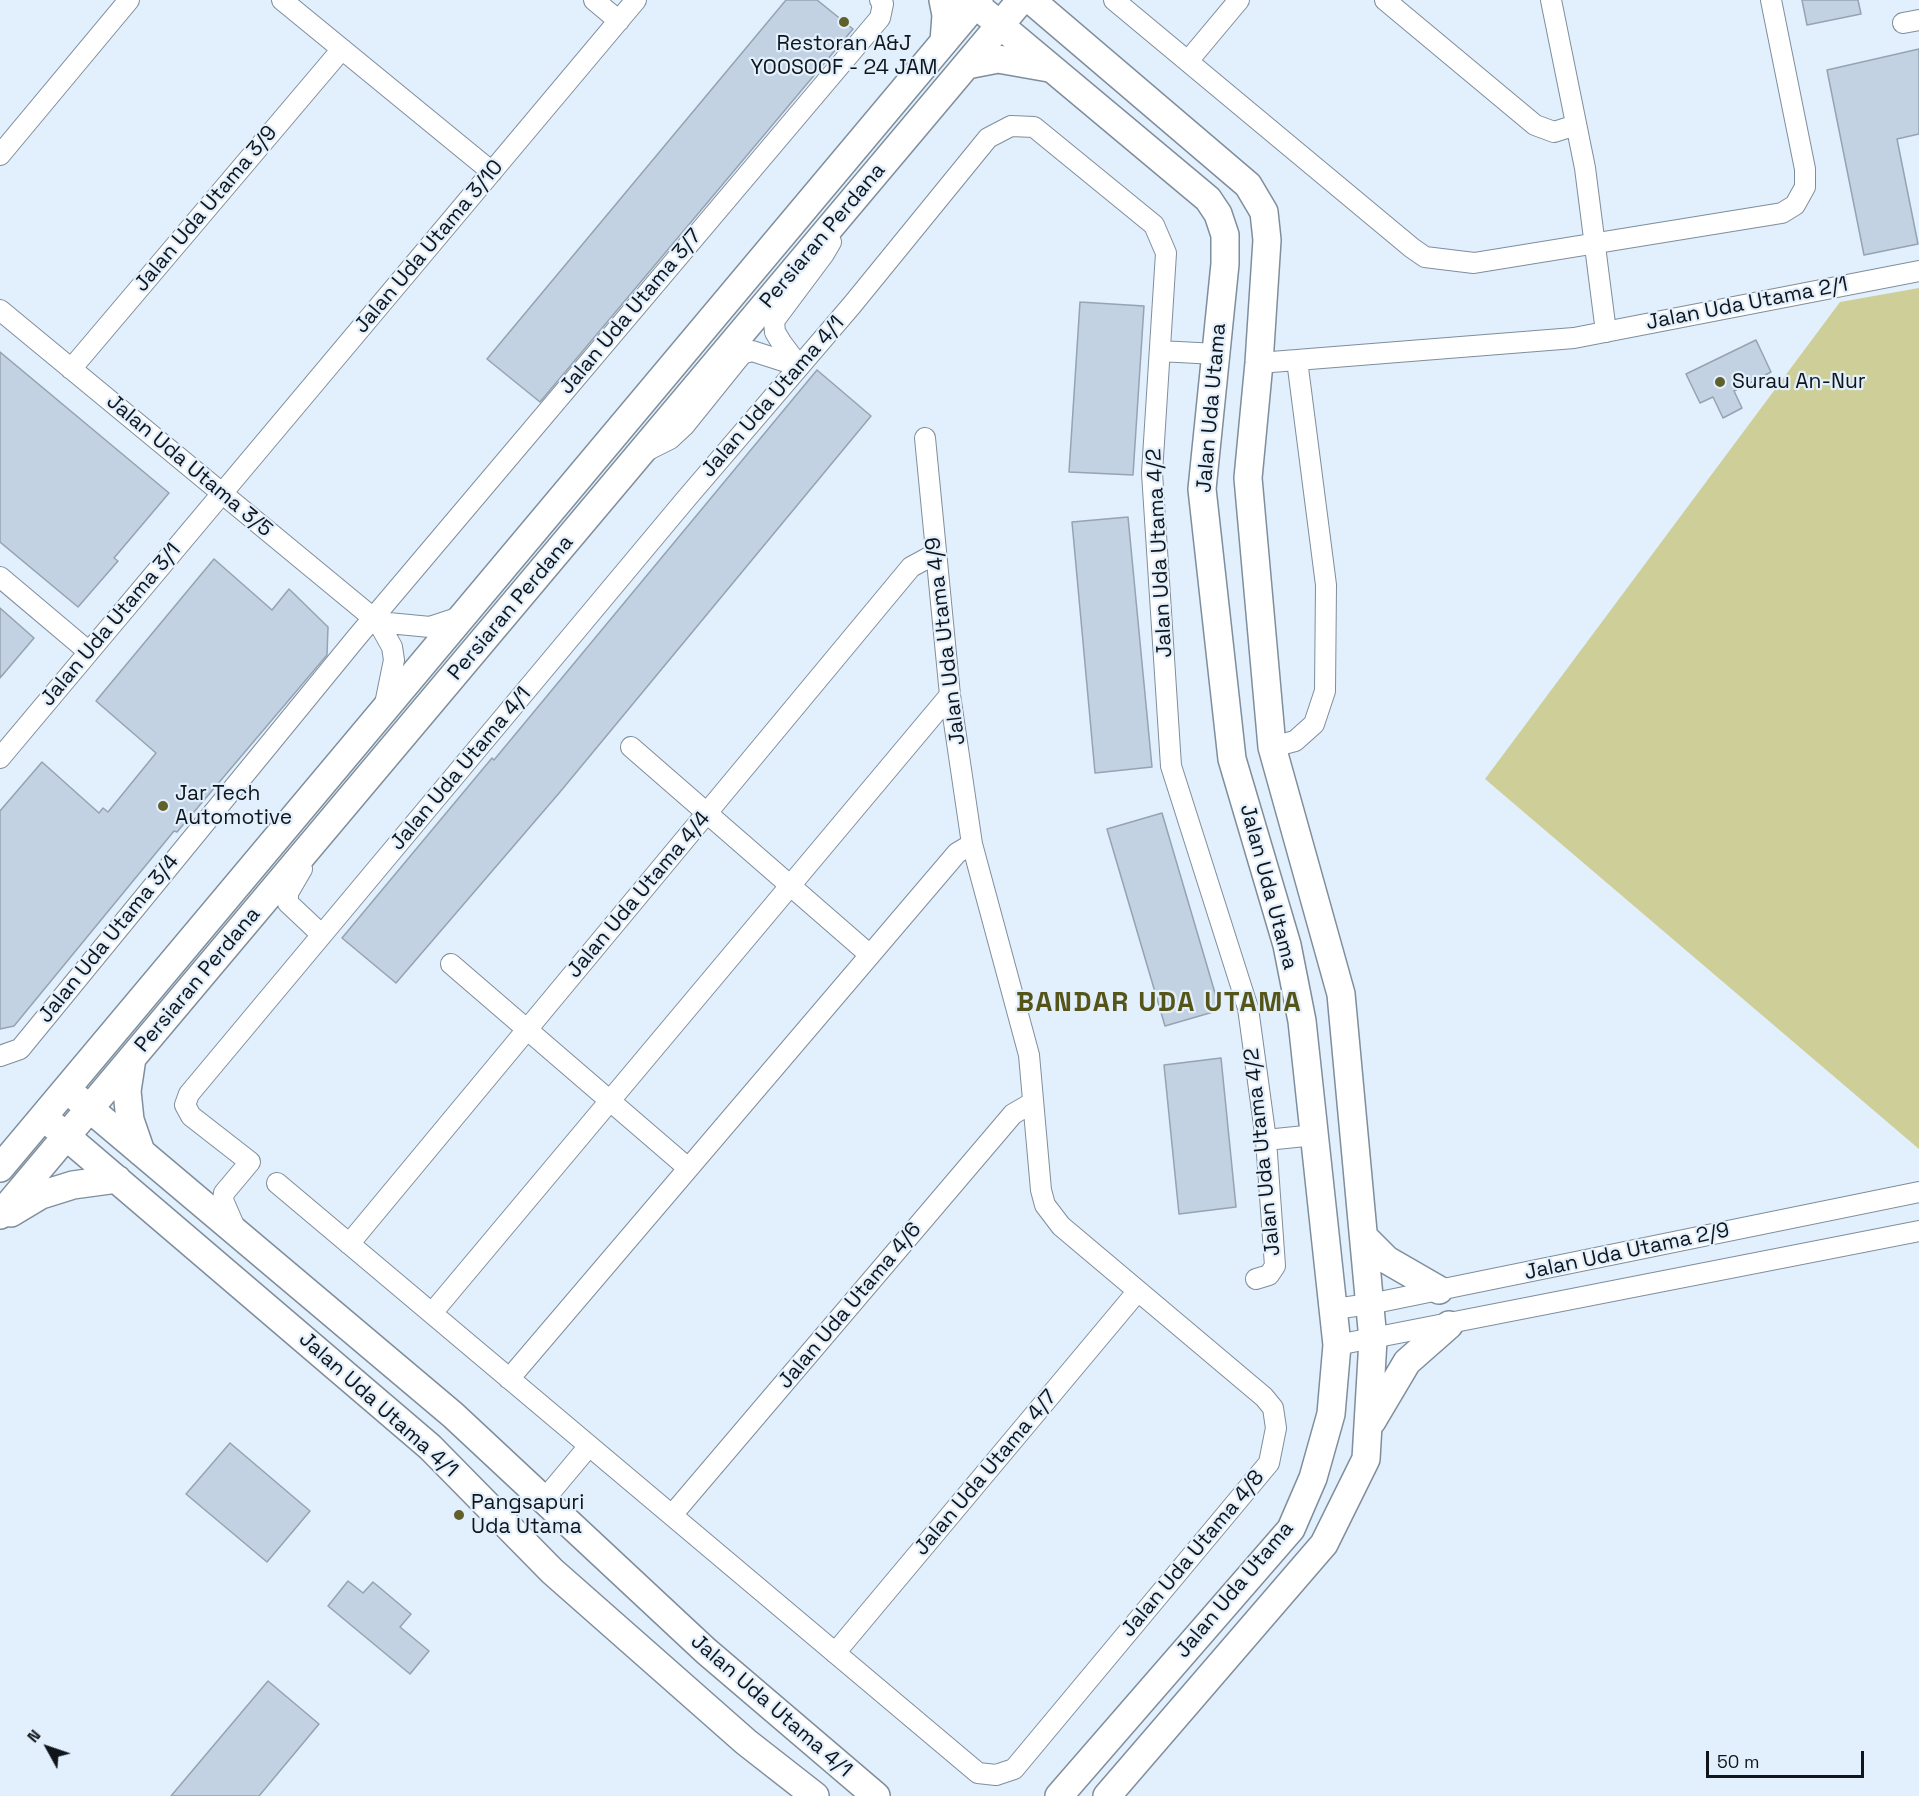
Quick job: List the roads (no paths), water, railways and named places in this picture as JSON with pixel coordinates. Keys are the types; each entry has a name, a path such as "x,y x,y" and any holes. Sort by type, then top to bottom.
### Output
{"street":[{"path":"0,155 129,0"},
{"path":"282,0 492,172"},
{"path":"594,0 619,21"},
{"name":"Jalan Uda Utama 3/10","path":"222,493 636,0"},
{"path":"943,0 946,15 944,42"},
{"name":"Persiaran Perdana","path":"0,1215 1021,0"},
{"name":"Jalan Uda Utama","path":"1031,0 1248,185 1264,212 1267,240 1259,363 1248,478 1272,747 1341,994 1373,1340 1366,1459 1324,1544 1107,1796"},
{"path":"1114,0 1425,257 1474,262 1782,213 1795,205 1805,188 1805,169 1771,0"},
{"path":"1188,61 1239,0"},
{"path":"1385,0 1535,125 1554,132 1576,125"},
{"path":"1551,0 1585,168 1606,332"},
{"name":"Persiaran Perdana","path":"0,1168 944,42 975,1"},
{"name":"Jalan Uda Utama","path":"975,1 1000,25 1208,199 1218,214 1225,235 1225,264 1202,489 1232,759 1287,945 1302,1021 1337,1345 1331,1414 1313,1478 1290,1529 1059,1796"},
{"name":"Jalan Uda Utama 3/7","path":"375,620 880,18 881,2"},
{"name":"Jalan Uda Utama 3/9","path":"71,369 342,49"},
{"path":"967,65 998,59 1053,69"},
{"name":"Jalan Uda Utama 4/2","path":"852,305 988,138 1011,126 1034,127 1154,225 1166,253 1152,472 1171,766 1248,1008 1266,1140 1275,1266 1269,1275 1256,1280"},
{"path":"799,366 781,342 774,321 824,254 847,207"},
{"name":"Jalan Uda Utama 2/1","path":"1259,363 1574,338 1919,271"},
{"name":"Jalan Uda Utama 4/1","path":"237,1233 224,1200 224,1193 250,1162 190,1116 185,1105 186,1099 852,305"},
{"name":"Jalan Uda Utama 3/5","path":"0,310 375,620"},
{"path":"639,454 670,439 684,426 742,354 752,351 799,366"},
{"path":"1160,351 1216,354"},
{"path":"1272,747 1295,741 1314,724 1325,692 1326,585 1298,360"},
{"name":"Jalan Uda Utama 4/9","path":"925,438 950,695 972,844 1029,1054 1041,1190 1045,1205 1061,1226 1137,1292"},
{"name":"Jalan Uda Utama 3/1","path":"0,758 222,493"},
{"name":"Jalan Uda Utama 4/4","path":"349,1244 911,567 935,554"},
{"path":"0,577 89,652"},
{"path":"375,620 430,627 463,616"},
{"path":"375,620 392,647 393,660 384,712"},
{"name":"Jalan Uda Utama 3/4","path":"0,1056 20,1049 375,620"},
{"path":"432,1313 950,695"},
{"path":"632,747 870,955"},
{"path":"322,935 288,903 288,893 326,828"},
{"path":"509,1379 957,853 972,844"},
{"path":"451,964 688,1168"},
{"path":"132,1058 127,1091 130,1120 141,1152"},
{"name":"Jalan Uda Utama 4/1","path":"66,1089 453,1415 706,1651 876,1796"},
{"name":"Jalan Uda Utama 4/6","path":"672,1515 1013,1114 1032,1103"},
{"name":"Jalan Uda Utama 4/1","path":"43,1116 430,1447 552,1571 746,1742 815,1796"},
{"path":"1266,1140 1314,1135"},
{"path":"0,1220 40,1195 73,1185 117,1179"},
{"path":"277,1183 835,1653"},
{"name":"Jalan Uda Utama 2/9","path":"1334,1309 1370,1304 1919,1192"},
{"name":"Jalan Uda Utama 2/9","path":"1337,1345 1373,1340 1919,1231"},
{"path":"1364,1237 1388,1260 1439,1290"},
{"name":"Jalan Uda Utama 4/7","path":"835,1653 1137,1292"},
{"name":"Jalan Uda Utama 4/8","path":"835,1653 978,1773 996,1775 1014,1769 1269,1462 1276,1428 1273,1408 1264,1397 1137,1292"},
{"path":"1368,1428 1407,1362 1449,1325"},
{"path":"543,1501 590,1446"}],"place":[{"name":"Restoran A&J YOOSOOF - 24 JAM","path":"844,22"},
{"name":"Surau An-Nur","path":"1720,382"},
{"name":"Jar Tech Automotive","path":"163,806"},
{"name":"Pangsapuri Uda Utama","path":"459,1515"}],"district":[{"name":"BANDAR UDA UTAMA","path":"1159,1004"}]}
